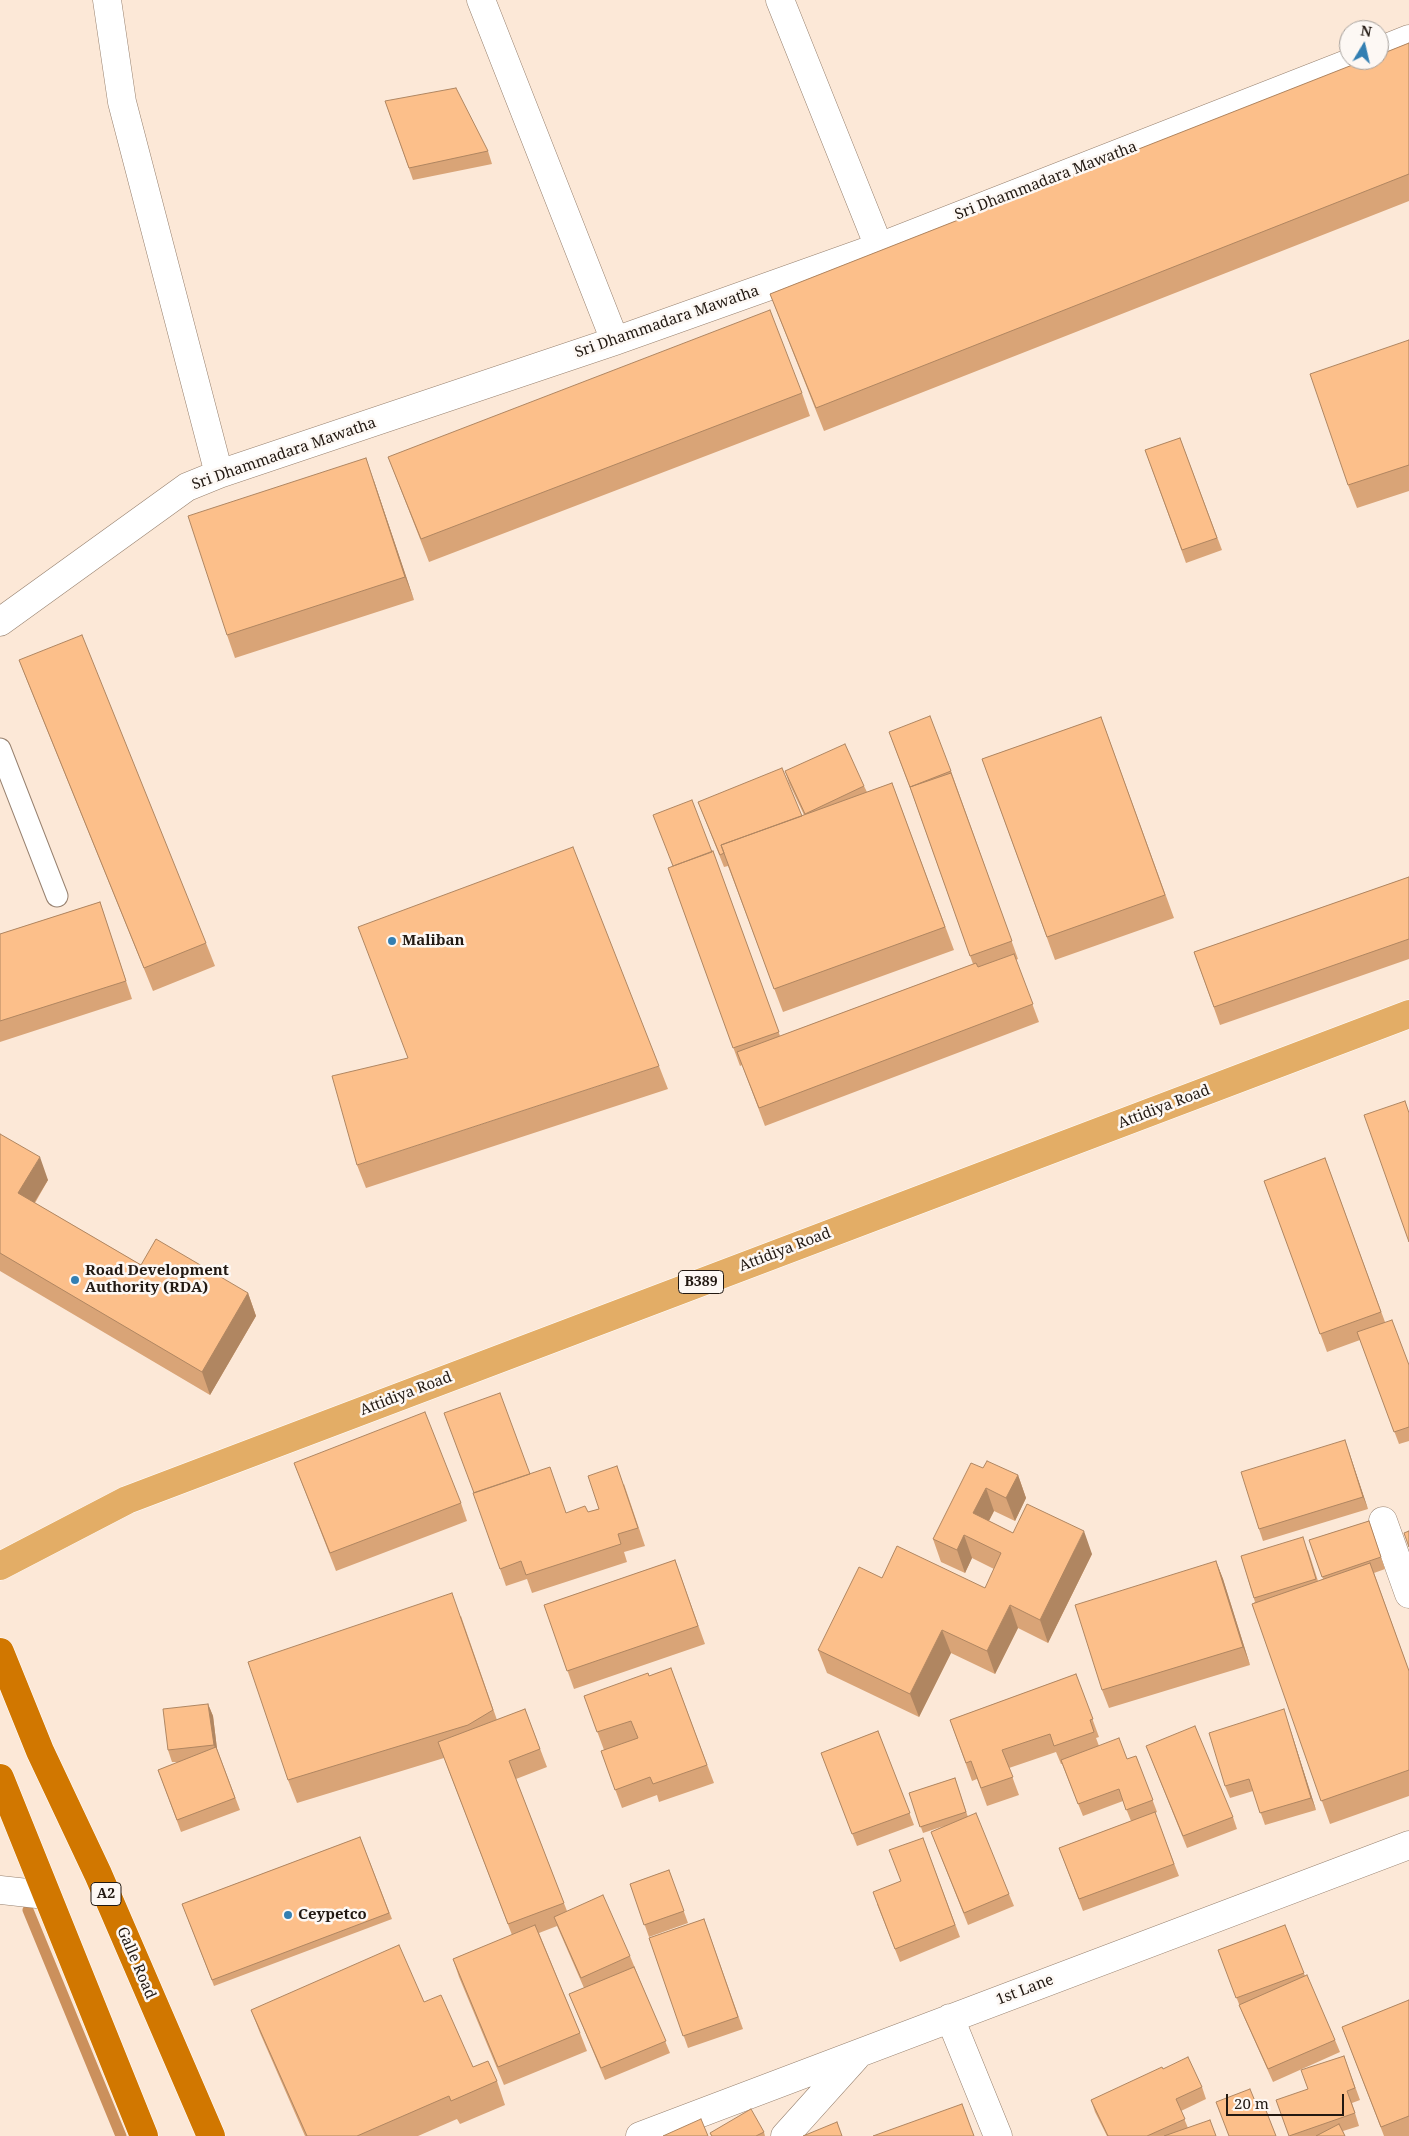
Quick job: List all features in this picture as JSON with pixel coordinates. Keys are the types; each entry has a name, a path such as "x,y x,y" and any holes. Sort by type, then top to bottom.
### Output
{"highway":[{"name":"Galle Road","path":"0,1652 40,1751 98,1874 212,2136"},
{"path":"0,1778 144,2136"}],"main road":[{"name":"Attidiya Road","path":"0,1566 127,1500 1409,1014"}],"street":[{"path":"107,0 122,102 219,474"},
{"path":"482,0 615,341"},
{"path":"780,0 879,247"},
{"path":"1389,47 1409,40"},
{"name":"Sri Dhammadara Mawatha","path":"0,622 186,487 219,474 615,341 879,247 1339,67"},
{"path":"1382,1521 1409,1594"},
{"name":"1st Lane","path":"640,2136 1409,1845"},
{"path":"0,1890 46,1895"},
{"path":"950,2018 998,2136"},
{"path":"785,2136 859,2054"}],"lane":[{"path":"0,749 57,896"}],"building":[{"path":"1409,43 1409,174 816,408 770,294 1340,70 1389,70 1389,51"},
{"path":"456,88 488,151 409,168 385,101"},
{"path":"770,310 802,393 421,539 388,457"},
{"path":"1409,340 1409,465 1348,485 1310,374"},
{"path":"1180,438 1217,538 1182,550 1145,450"},
{"path":"366,458 405,577 227,635 188,516"},
{"path":"82,635 206,943 144,968 19,660"},
{"path":"930,716 951,771 910,787 889,732"},
{"path":"1101,717 1165,895 1047,937 982,759"},
{"path":"845,744 864,786 805,814 785,771"},
{"path":"782,768 802,816 721,845 724,853 720,855 698,802"},
{"path":"951,773 1012,941 970,956 910,787"},
{"path":"892,783 945,927 774,989 721,845"},
{"path":"692,800 712,852 673,866 653,815"},
{"path":"573,847 659,1066 357,1165 332,1076 408,1058 358,927"},
{"path":"713,851 779,1032 733,1048 668,868"},
{"path":"1409,877 1409,939 1214,1007 1194,952"},
{"path":"100,902 126,981 0,1021 0,934"},
{"path":"1014,954 1033,1004 759,1108 737,1052 976,963 978,967"},
{"path":"1405,1101 1409,1113 1409,1242 1364,1115"},
{"name":"Road Development Authority (RDA)","path":"0,1134 40,1157 18,1193 141,1265 156,1239 248,1293 202,1372 0,1253"},
{"path":"1325,1158 1381,1312 1320,1334 1264,1181"},
{"path":"1392,1320 1409,1365 1409,1427 1394,1432 1357,1332"},
{"path":"500,1393 530,1474 474,1493 444,1413"},
{"path":"425,1412 461,1503 330,1553 294,1463"},
{"path":"1345,1440 1363,1497 1259,1529 1241,1472"},
{"path":"987,1461 1018,1475 1006,1498 986,1488 973,1513 1013,1533 1027,1504 1084,1531 1040,1620 1010,1605 987,1651 942,1630 910,1694 818,1650 859,1567 882,1578 897,1546 985,1588 1001,1553 964,1535 957,1550 933,1539 971,1463 983,1468"},
{"path":"617,1466 638,1528 618,1534 621,1544 526,1575 521,1561 500,1569 473,1493 550,1467 566,1513 585,1506 588,1512 599,1509 588,1476"},
{"path":"1369,1521 1381,1557 1322,1577 1309,1540"},
{"path":"1409,1531 1409,1547 1404,1533"},
{"path":"1303,1537 1316,1579 1254,1598 1241,1556"},
{"path":"675,1560 698,1626 567,1671 544,1605"},
{"path":"1216,1561 1243,1647 1102,1690 1075,1605"},
{"path":"1370,1563 1409,1671 1409,1770 1321,1801 1252,1604"},
{"path":"452,1593 493,1710 468,1725 288,1780 248,1662"},
{"path":"671,1668 707,1765 653,1784 650,1777 615,1790 601,1751 638,1738 631,1721 597,1732 584,1696 648,1673 649,1676"},
{"path":"1076,1674 1093,1719 1090,1720 1094,1732 1054,1746 1050,1734 1002,1750 1013,1777 981,1788 971,1761 966,1763 950,1720"},
{"path":"208,1704 214,1745 168,1750 163,1709"},
{"path":"525,1709 540,1749 509,1761 564,1903 508,1924 438,1742"},
{"path":"1284,1709 1311,1798 1260,1813 1249,1779 1225,1786 1209,1733"},
{"path":"1195,1726 1233,1817 1183,1836 1146,1746"},
{"path":"878,1731 910,1813 852,1834 821,1753"},
{"path":"1119,1738 1127,1759 1136,1756 1153,1800 1126,1810 1119,1789 1078,1804 1061,1760"},
{"path":"216,1747 235,1798 177,1820 158,1770"},
{"path":"955,1778 966,1812 920,1827 909,1793"},
{"path":"1155,1812 1174,1864 1079,1899 1059,1848"},
{"path":"976,1813 1009,1894 964,1913 931,1832"},
{"name":"Ceypetco","path":"360,1837 389,1913 212,1980 182,1904"},
{"path":"923,1838 955,1925 895,1949 873,1892 901,1881 889,1850"},
{"path":"669,1870 684,1911 644,1925 630,1884"},
{"path":"603,1895 630,1956 581,1978 554,1917"},
{"path":"704,1919 738,2017 683,2036 649,1938"},
{"path":"535,1925 580,2033 498,2067 453,1959"},
{"path":"1285,1925 1304,1973 1236,1998 1218,1950"},
{"path":"399,1945 424,2002 441,1995 473,2067 488,2061 497,2081 451,2101 449,2096 357,2136 307,2136 251,2010"},
{"path":"634,1967 666,2041 601,2068 569,1994"},
{"path":"1307,1975 1335,2040 1268,2069 1239,2005"},
{"path":"1409,2000 1409,2116 1381,2127 1342,2027"},
{"path":"1344,2056 1355,2088 1347,2091 1355,2113 1289,2136 1276,2100 1308,2089 1301,2070"},
{"path":"1188,2057 1202,2087 1176,2099 1185,2119 1147,2136 1108,2136 1091,2100"},
{"path":"1250,2089 1259,2111 1265,2108 1276,2136 1229,2136 1216,2102"},
{"path":"962,2104 974,2136 873,2136"},
{"path":"751,2109 764,2132 756,2136 712,2136 710,2133"},
{"path":"701,2119 708,2136 663,2136"},
{"path":"1210,2120 1216,2136 1164,2136"},
{"path":"837,2122 842,2136 803,2136"},
{"path":"1339,2124 1345,2136 1316,2136"}],"waterway":[{"path":"28,1910 121,2136"}],"place":[{"name":"Maliban","path":"392,941"},
{"name":"Road Development Authority (RDA)","path":"75,1280"},
{"name":"Ceypetco","path":"288,1915"}]}
